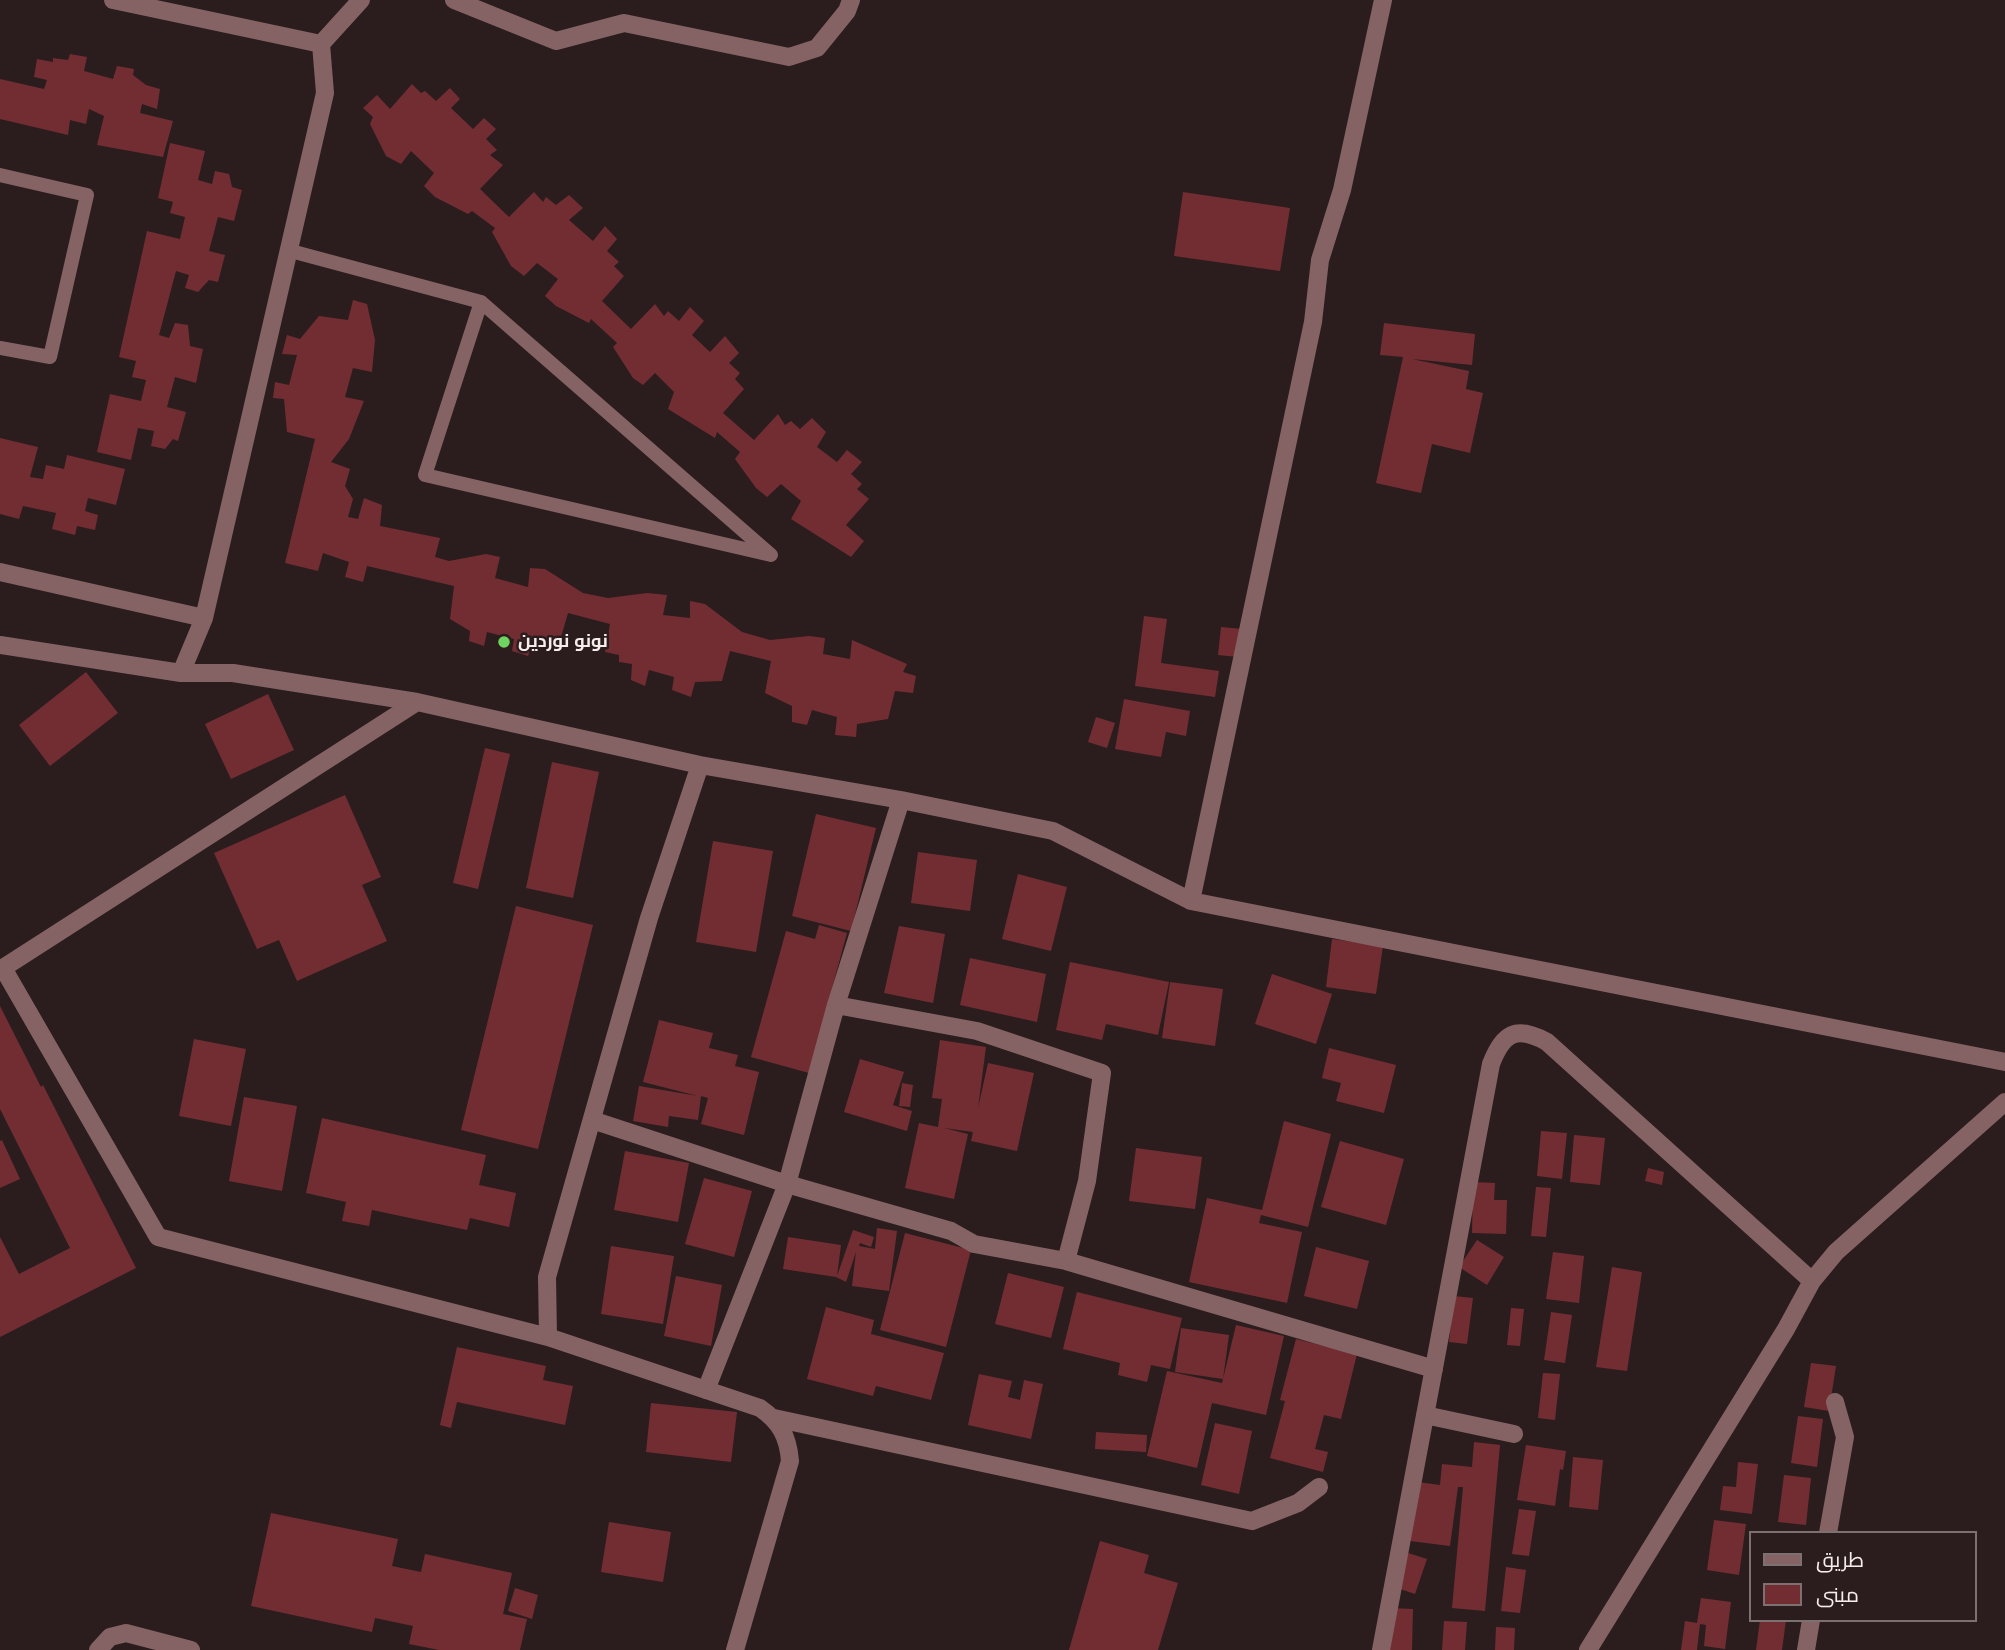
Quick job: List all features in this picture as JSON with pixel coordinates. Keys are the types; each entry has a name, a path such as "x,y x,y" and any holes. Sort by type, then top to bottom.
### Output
{"street":[{"path":"113,0 321,44"},
{"path":"181,673 204,618 287,250 326,93 321,44 361,0"},
{"path":"454,0 556,41 624,23 789,57 817,48 847,11 851,0"},
{"path":"1191,901 1313,321 1320,260 1342,190 1383,0"},
{"path":"0,572 204,618"},
{"path":"0,645 181,673 233,673 417,702 700,765 901,800 1053,831 1191,901 2005,1062"},
{"path":"417,702 1,966 158,1237 548,1337 760,1408 774,1418 789,1444 790,1461 735,1650"},
{"path":"548,1337 547,1277 649,918 700,765"},
{"path":"706,1390 787,1184 836,1005 901,800"},
{"path":"836,1005 977,1031 1102,1073 1087,1181 1066,1261"},
{"path":"1381,1650 1491,1064 1504,1039 1512,1034 1523,1033 1547,1042 1812,1281"},
{"path":"1588,1650 1786,1329 1812,1281 1836,1252 2005,1102"},
{"path":"592,1119 787,1184 951,1231 974,1244 1066,1261 1434,1369"},
{"path":"1828,1531 1845,1437 1835,1402"},
{"path":"1425,1415 1514,1434"},
{"path":"774,1418 1252,1521 1298,1503 1319,1487"},
{"path":"1806,1650 1811,1622"},
{"path":"98,1650 110,1636 125,1633 191,1650"}],"lane":[{"path":"0,175 87,195 50,357 0,348"},
{"path":"287,250 481,302 771,555 425,475 481,302"}],"building":[{"path":"70,54 87,57 84,71 113,79 117,66 134,69 133,75 146,85 160,89 157,109 142,104 140,113 173,121 163,157 97,145 104,116 89,109 86,124 70,120 68,135 0,119 0,79 44,89 47,80 34,77 37,59 53,62 53,58 68,60"},
{"path":"412,84 421,93 425,91 436,101 450,88 460,99 451,108 473,129 484,118 496,129 486,139 497,150 490,155 503,165 480,189 509,217 534,192 543,202 546,197 556,205 569,195 583,208 569,220 593,241 605,226 617,239 607,251 619,262 614,266 624,276 602,301 631,329 655,304 664,316 668,311 679,321 690,307 704,321 692,335 710,352 725,336 739,353 729,363 740,373 735,379 744,389 723,413 754,440 778,414 785,425 791,421 800,429 812,418 826,432 817,447 837,462 847,450 862,462 851,474 862,484 857,489 869,499 846,525 864,541 851,557 791,519 801,501 781,484 767,497 756,488 735,459 740,452 717,432 715,438 668,409 674,392 655,373 643,385 633,378 613,347 617,343 591,319 589,323 556,306 545,296 558,279 537,263 524,276 511,266 492,232 495,228 472,211 468,214 435,197 424,186 434,173 411,151 401,164 386,156 370,124 373,117 363,108 377,95 390,109"},
{"path":"170,143 205,151 198,180 212,184 215,171 229,174 232,187 242,190 234,221 218,217 209,251 225,255 218,282 209,280 198,292 185,288 189,275 176,271 159,335 169,338 175,323 188,325 190,346 203,349 196,383 175,377 167,407 186,412 178,441 173,439 165,449 151,446 154,431 138,428 131,460 97,452 110,394 141,401 146,380 132,377 136,361 119,357 147,231 180,239 185,217 170,213 173,202 158,198"},
{"path":"1183,192 1290,208 1280,271 1174,256"},
{"path":"353,300 367,304 375,340 372,372 353,368 345,397 364,401 349,439 331,462 350,469 345,486 353,499 348,517 358,519 364,498 382,505 380,526 440,538 435,557 449,561 486,554 500,557 495,578 528,587 530,568 545,569 583,593 608,598 647,593 667,595 663,615 690,618 690,601 705,604 742,632 770,640 809,636 825,638 823,654 850,659 852,640 907,664 903,672 916,676 913,693 895,691 888,719 857,724 856,737 835,735 837,717 812,710 807,725 792,722 792,706 765,693 771,661 730,651 722,681 695,682 691,697 672,690 674,677 649,670 645,686 631,680 632,664 619,662 619,655 605,652 610,624 568,613 559,644 532,644 528,656 512,651 514,639 487,632 484,646 469,641 470,631 450,619 454,586 367,566 363,582 345,577 349,562 323,553 318,571 285,563 315,439 287,432 284,399 273,398 275,382 289,385 297,355 282,354 287,335 300,339 319,316 348,320"},
{"path":"1384,323 1475,334 1472,365 1412,359 1469,371 1466,389 1483,393 1470,453 1432,444 1421,493 1376,483 1403,357 1380,355"},
{"path":"0,438 38,447 30,477 43,479 46,465 64,469 67,455 125,469 116,505 88,498 85,511 98,515 95,530 77,526 75,535 52,529 56,513 23,506 19,519 0,514"},
{"path":"1144,616 1167,619 1161,663 1219,671 1215,697 1135,686"},
{"path":"1221,627 1242,629 1238,657 1218,655"},
{"path":"86,672 118,713 50,766 19,725"},
{"path":"268,694 294,750 231,779 205,724"},
{"path":"1124,699 1190,711 1186,736 1166,732 1161,757 1115,749"},
{"path":"1096,717 1115,723 1107,748 1088,742"},
{"path":"485,748 510,754 478,889 453,883"},
{"path":"552,762 599,772 573,898 526,888"},
{"path":"345,795 381,877 362,885 387,941 297,981 279,940 257,949 214,853"},
{"path":"816,814 876,828 851,931 792,916"},
{"path":"713,841 773,851 756,952 696,942"},
{"path":"918,852 977,860 970,911 911,903"},
{"path":"1018,874 1067,887 1051,951 1002,939"},
{"path":"516,906 593,925 538,1149 461,1130"},
{"path":"819,925 847,933 809,1073 751,1057 786,931 815,939"},
{"path":"899,926 945,934 933,1003 884,993"},
{"path":"1332,939 1383,946 1376,994 1326,987"},
{"path":"970,958 1046,974 1037,1022 960,1005"},
{"path":"1070,962 1169,982 1158,1035 1106,1024 1102,1040 1056,1030"},
{"path":"1272,974 1332,994 1316,1044 1255,1024"},
{"path":"1170,982 1223,989 1215,1046 1162,1038"},
{"path":"0,1006 136,1268 0,1337 0,1237 19,1274 70,1248 0,1109"},
{"path":"659,1020 713,1033 709,1048 738,1055 735,1066 759,1072 744,1135 701,1124 708,1098 701,1096 698,1120 669,1116 668,1127 633,1121 639,1086 698,1096 643,1082"},
{"path":"194,1039 246,1049 231,1126 179,1116"},
{"path":"940,1040 986,1047 978,1108 988,1063 1034,1073 1017,1151 971,1141 973,1132 944,1128 968,1134 954,1199 905,1188 919,1123 938,1127 942,1099 932,1098"},
{"path":"1329,1048 1396,1065 1384,1113 1336,1101 1341,1083 1322,1078"},
{"path":"860,1059 904,1072 893,1105 912,1111 907,1131 844,1112"},
{"path":"902,1083 913,1085 910,1107 899,1106"},
{"path":"244,1097 297,1106 282,1191 229,1181"},
{"path":"322,1118 486,1155 479,1185 516,1193 509,1227 470,1218 467,1230 372,1210 369,1226 342,1221 346,1202 306,1193"},
{"path":"1284,1121 1331,1134 1308,1227 1261,1215 1259,1223 1302,1232 1287,1303 1189,1282 1207,1198 1262,1210"},
{"path":"1541,1131 1567,1133 1562,1179 1537,1176"},
{"path":"1574,1135 1605,1138 1600,1185 1570,1182"},
{"path":"2,1140 20,1179 0,1188 0,1141"},
{"path":"1340,1141 1404,1159 1386,1225 1321,1207"},
{"path":"1136,1148 1202,1157 1195,1209 1129,1201"},
{"path":"625,1151 689,1163 678,1222 614,1210"},
{"path":"1648,1168 1664,1172 1662,1185 1645,1181"},
{"path":"704,1178 752,1191 734,1257 685,1244"},
{"path":"1473,1182 1495,1183 1494,1200 1507,1200 1506,1234 1472,1233"},
{"path":"1536,1187 1551,1188 1546,1237 1531,1236"},
{"path":"877,1228 897,1231 889,1291 852,1286 856,1252 846,1282 836,1277 783,1269 788,1237 841,1245 837,1276 853,1230 874,1237 871,1247 860,1243 859,1246 875,1249"},
{"path":"905,1233 971,1250 946,1347 880,1330"},
{"path":"1477,1240 1504,1257 1487,1285 1459,1267"},
{"path":"611,1246 674,1256 663,1324 601,1314"},
{"path":"1316,1247 1369,1261 1357,1309 1304,1296"},
{"path":"1553,1252 1584,1256 1579,1303 1546,1299"},
{"path":"1612,1267 1642,1272 1627,1371 1596,1367"},
{"path":"1008,1273 1064,1287 1051,1338 995,1324"},
{"path":"676,1276 722,1285 711,1346 664,1336"},
{"path":"1077,1292 1182,1318 1170,1369 1151,1365 1147,1382 1118,1375 1120,1363 1063,1349"},
{"path":"1454,1296 1473,1298 1467,1344 1449,1342"},
{"path":"826,1307 874,1320 871,1334 944,1353 931,1400 876,1386 873,1396 807,1379"},
{"path":"1511,1308 1524,1309 1520,1346 1507,1345"},
{"path":"1551,1312 1572,1315 1565,1363 1544,1360"},
{"path":"1236,1325 1284,1336 1266,1415 1212,1403 1197,1468 1147,1456 1167,1371 1222,1383"},
{"path":"1181,1328 1229,1335 1223,1379 1175,1372"},
{"path":"1296,1339 1357,1354 1341,1419 1324,1415 1315,1449 1328,1452 1323,1472 1270,1458 1285,1401 1280,1400"},
{"path":"457,1347 546,1366 543,1380 573,1386 565,1425 457,1402 451,1428 440,1425"},
{"path":"1811,1363 1836,1366 1829,1411 1804,1407"},
{"path":"1543,1373 1560,1374 1555,1420 1538,1418"},
{"path":"979,1374 1012,1381 1008,1397 1020,1400 1024,1380 1043,1384 1031,1439 968,1425"},
{"path":"651,1403 737,1412 731,1462 646,1452"},
{"path":"1798,1416 1823,1419 1817,1467 1791,1463"},
{"path":"1215,1423 1252,1431 1239,1494 1201,1485"},
{"path":"1096,1432 1147,1435 1146,1452 1095,1449"},
{"path":"1474,1442 1500,1445 1485,1611 1452,1608 1463,1487 1458,1487 1450,1546 1410,1541 1418,1482 1440,1485 1442,1464 1472,1467"},
{"path":"1526,1445 1566,1451 1563,1470 1560,1469 1555,1506 1517,1500"},
{"path":"1573,1457 1603,1460 1598,1510 1569,1507"},
{"path":"1738,1462 1758,1464 1752,1514 1720,1510 1723,1486 1736,1487"},
{"path":"1784,1475 1811,1478 1806,1525 1778,1522"},
{"path":"1519,1509 1536,1511 1529,1556 1512,1554"},
{"path":"271,1513 398,1539 392,1566 421,1572 425,1554 512,1573 503,1614 527,1619 520,1650 439,1650 409,1644 413,1626 375,1618 372,1632 251,1606"},
{"path":"1714,1520 1746,1524 1739,1575 1707,1570"},
{"path":"609,1522 671,1532 663,1582 601,1572"},
{"path":"1100,1541 1149,1555 1144,1573 1178,1583 1158,1650 1069,1650"},
{"path":"1408,1553 1427,1559 1415,1594 1397,1588"},
{"path":"1506,1567 1526,1570 1520,1613 1501,1611"},
{"path":"515,1588 538,1595 532,1619 508,1611"},
{"path":"1701,1598 1731,1602 1725,1649 1704,1646 1706,1625 1700,1624 1697,1650 1681,1650 1685,1621 1697,1623"},
{"path":"1390,1608 1413,1609 1412,1650 1389,1650"},
{"path":"1444,1621 1467,1622 1465,1650 1442,1650"},
{"path":"1760,1622 1786,1622 1782,1650 1756,1650"},
{"path":"1496,1627 1515,1628 1514,1650 1495,1650"}],"place":[{"name":"نونو نوردين","path":"504,642"}]}
